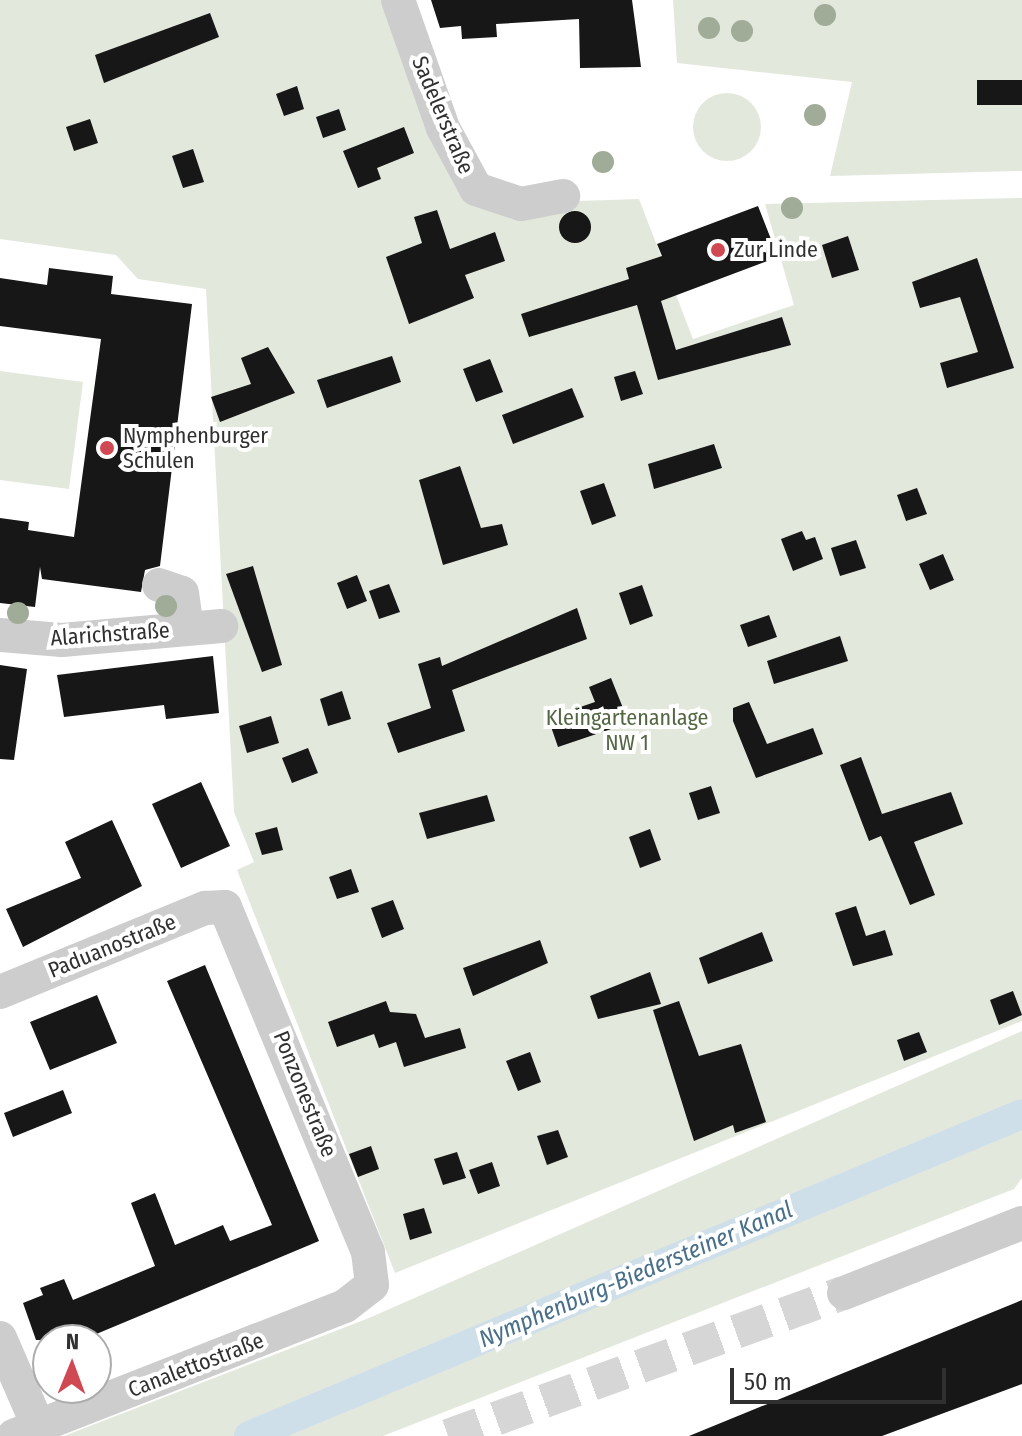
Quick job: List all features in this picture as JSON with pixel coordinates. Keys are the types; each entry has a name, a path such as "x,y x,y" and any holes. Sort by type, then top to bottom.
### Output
{"street":[{"name":"Sadelerstraße","path":"398,0 443,128 476,189 521,204 563,196"},
{"path":"159,585 182,593 187,628"},
{"name":"Alarichstraße","path":"0,635 62,640 221,626"},
{"name":"Paduanostraße","path":"3,982 205,908 225,907"},
{"name":"Ponzonestraße","path":"225,907 368,1252 372,1285"},
{"path":"844,1293 1022,1223"},
{"name":"Canalettostraße","path":"26,1431 345,1306 372,1285"},
{"path":"0,1338 26,1431"}],"green space":[{"name":"Kleingartenanlage NW 1","path":"0,0 387,0 467,196 512,219 577,201 639,199 693,339 794,305 765,204 1022,198 1022,1021 395,1273 237,870 254,862 234,812 206,289 138,279 116,255 0,239"},
{"path":"673,0 1022,0 1022,171 830,176 852,82 677,63"},
{"path":"727,93 751,103 761,127 751,151 727,161 703,151 693,127 703,103"},
{"path":"0,371 83,382 69,489 0,480"},
{"path":"1022,1031 1022,1178 1014,1189 383,1436 64,1436 369,1318"}],"building":[{"path":"431,0 632,0 641,67 580,68 579,19 496,24 497,37 462,39 461,26 440,28"},
{"path":"210,13 219,37 104,83 95,55"},
{"path":"977,80 1022,80 1022,105 977,105"},
{"path":"297,86 304,109 284,116 276,94"},
{"path":"339,109 346,130 323,138 316,117"},
{"path":"90,119 98,143 74,151 66,127"},
{"path":"404,127 414,153 377,168 381,179 358,188 343,151"},
{"path":"193,149 204,182 183,188 172,156"},
{"path":"758,206 778,257 661,301 676,350 782,317 791,345 658,380 637,305 529,337 521,314 629,279 626,268 662,256 657,244"},
{"path":"437,210 450,249 495,232 505,261 465,275 474,298 409,324 386,257 422,243 414,217"},
{"path":"575,211 586,216 591,227 586,238 575,243 564,238 559,227 564,216"},
{"path":"848,236 859,270 832,278 822,245"},
{"path":"977,258 1014,368 947,388 940,363 978,352 960,297 920,308 912,282"},
{"path":"49,268 113,276 111,294 192,304 160,566 145,570 141,592 42,579 40,567 35,607 0,603 0,518 29,522 28,530 74,537 101,339 0,326 0,278 47,285"},
{"path":"268,347 295,393 220,422 211,397 251,384 241,358"},
{"path":"392,356 401,382 327,408 317,380"},
{"path":"490,359 503,392 476,402 463,369"},
{"path":"635,371 643,394 621,401 614,377"},
{"path":"572,388 584,417 513,444 502,415"},
{"path":"714,444 722,468 654,489 648,464"},
{"path":"460,466 481,528 502,524 508,545 443,565 419,480"},
{"path":"604,483 616,516 592,525 580,491"},
{"path":"917,488 927,514 906,521 897,495"},
{"path":"802,531 806,540 815,537 823,559 793,571 781,539"},
{"path":"856,540 866,568 840,576 831,548"},
{"path":"943,554 954,580 930,590 919,564"},
{"path":"253,566 282,665 262,672 226,574"},
{"path":"357,575 367,601 347,609 337,583"},
{"path":"389,584 400,612 379,619 369,591"},
{"path":"642,585 653,616 630,625 619,593"},
{"path":"577,608 587,639 452,690 465,731 398,753 387,723 431,708 418,664 440,657 442,666"},
{"path":"769,615 777,637 748,647 740,625"},
{"path":"840,636 848,661 774,684 767,661"},
{"path":"213,656 219,713 166,719 164,705 64,717 57,675"},
{"path":"0,665 27,669 14,760 0,759"},
{"path":"611,678 629,723 558,747 548,718 595,702 589,687"},
{"path":"342,691 351,719 328,726 320,699"},
{"path":"749,702 767,744 813,728 823,754 756,778 733,721 733,708"},
{"path":"271,716 279,743 247,753 239,726"},
{"path":"308,748 318,773 292,783 282,758"},
{"path":"861,757 882,814 951,792 963,824 914,842 935,895 910,905 881,836 869,841 840,765"},
{"path":"201,782 230,846 181,868 152,804"},
{"path":"711,786 720,813 698,820 689,793"},
{"path":"487,795 495,821 427,839 419,813"},
{"path":"112,820 142,886 23,947 6,909 81,878 65,842"},
{"path":"277,827 283,850 262,855 255,833"},
{"path":"650,829 661,860 640,868 629,837"},
{"path":"351,869 359,892 337,899 329,877"},
{"path":"393,900 404,929 382,938 371,908"},
{"path":"856,906 866,936 885,930 893,955 853,966 835,913"},
{"path":"762,932 773,961 708,984 699,958"},
{"path":"540,940 548,963 473,996 463,968"},
{"path":"205,965 319,1241 112,1327 112,1324 32,1324 32,1329 23,1303 43,1295 40,1288 64,1279 73,1300 155,1266 131,1203 155,1193 175,1245 223,1225 230,1241 272,1225 167,981"},
{"path":"650,972 661,1004 598,1019 590,996"},
{"path":"1013,991 1022,1015 999,1025 990,1000"},
{"path":"97,995 117,1043 50,1070 30,1022"},
{"path":"386,1001 390,1012 416,1014 425,1038 460,1028 466,1048 404,1067 396,1042 379,1048 374,1034 337,1047 328,1022"},
{"path":"679,1001 699,1056 741,1044 766,1122 735,1133 733,1125 694,1141 653,1010"},
{"path":"919,1032 927,1052 904,1061 897,1040"},
{"path":"530,1052 541,1082 518,1091 506,1061"},
{"path":"63,1090 72,1113 13,1137 4,1113"},
{"path":"558,1130 568,1157 547,1165 537,1136"},
{"path":"371,1146 379,1169 358,1177 349,1154"},
{"path":"457,1152 466,1178 443,1185 434,1159"},
{"path":"492,1162 500,1186 478,1194 469,1170"},
{"path":"424,1208 432,1233 410,1240 403,1214"},
{"path":"1022,1300 1022,1384 882,1436 689,1436"}],"waterway":[{"name":"Nymphenburg-Biedersteiner Kanal","path":"249,1436 1022,1114"}],"tunnel":[{"path":"448,1436 844,1293"}],"place":[{"name":"Zur Linde","path":"718,250"},
{"name":"Nymphenburger Schulen","path":"107,448"}]}
